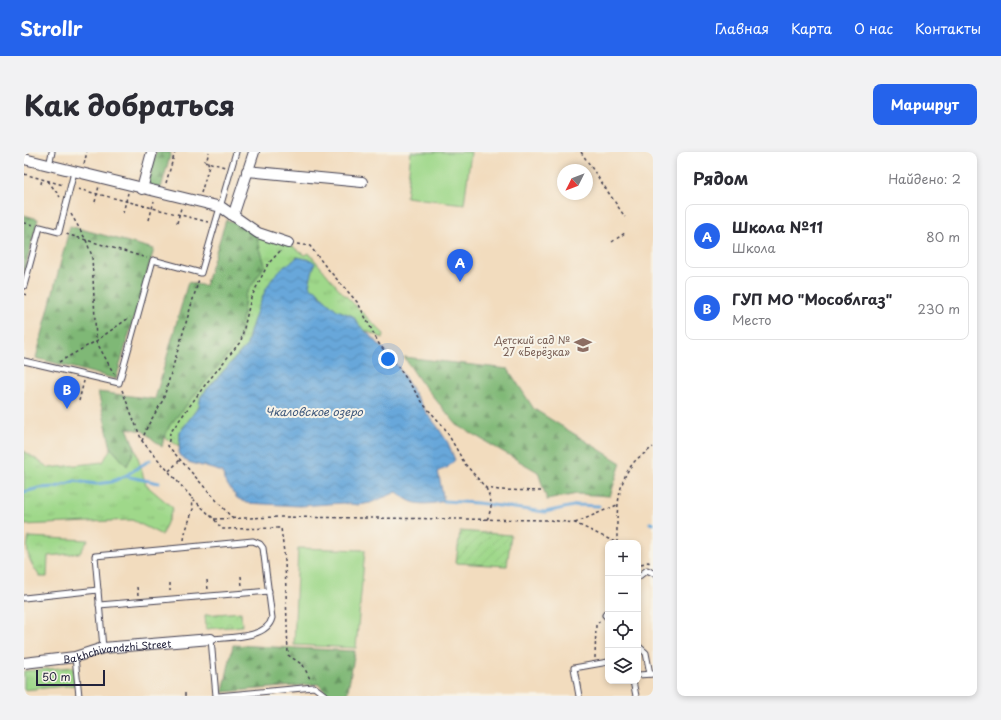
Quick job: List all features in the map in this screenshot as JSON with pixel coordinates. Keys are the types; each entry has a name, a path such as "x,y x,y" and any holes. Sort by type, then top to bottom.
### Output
{"street":[{"path":"142,189 152,152"},
{"path":"233,216 254,152"},
{"path":"24,159 142,189 159,196 221,207 258,233 288,242"},
{"path":"247,171 362,182"},
{"name":"Bakhchivandzhi Street","path":"24,663 75,657 103,648 210,639"}],"lane":[{"path":"48,166 52,152"},
{"path":"24,361 119,383 153,260 201,273 236,152"},
{"path":"24,286 40,227 60,232 74,172"},
{"path":"103,648 95,556 253,541 260,544 265,554 272,618 268,627 256,634 210,639 217,696 314,687 326,696"},
{"path":"639,576 647,570 653,573"},
{"path":"24,598 98,590"},
{"path":"99,605 269,591"},
{"path":"640,648 646,653 652,674 641,675"},
{"path":"75,657 79,696"},
{"path":"579,696 574,668 605,662"},
{"path":"634,684 636,696"}],"path":[{"path":"149,220 152,208 159,196 175,152"},
{"path":"199,202 209,166 207,159 209,152"},
{"path":"581,152 624,217"},
{"path":"204,161 231,169"},
{"path":"24,174 216,224"},
{"path":"40,184 42,179"},
{"path":"48,181 62,199 86,240 92,256 96,341 119,383 142,441 192,498 214,519 549,520 575,524 610,540"},
{"path":"95,202 100,184"},
{"path":"123,213 128,191"},
{"path":"177,223 182,204"},
{"path":"24,223 40,227"},
{"path":"60,232 153,260"},
{"path":"612,242 626,232"},
{"path":"232,519 168,446 170,433 205,384 241,340 251,298 268,264 288,242 310,246 326,267 358,303 379,344 399,368 425,406 444,428 466,464 486,488 492,500 492,509 487,520"},
{"path":"142,441 147,427 163,400 201,273"},
{"path":"24,294 29,296"},
{"path":"50,367 96,341 139,311"},
{"path":"79,401 85,375"},
{"path":"617,540 618,505 625,476 636,460 653,447"},
{"path":"169,471 180,460"},
{"path":"486,488 499,490 543,491"},
{"path":"184,547 185,533 193,509 192,498"},
{"path":"575,524 618,505"},
{"path":"241,576 243,593"},
{"path":"207,580 208,596"},
{"path":"595,664 596,625 605,616"},
{"path":"288,636 288,655 302,665 314,687"}],"green space":[{"path":"156,152 171,152 161,188 148,185"},
{"path":"411,152 471,152 464,204 406,197"},
{"path":"24,215 38,219 24,272"},
{"path":"226,220 248,225 256,235 265,265 245,296 240,340 170,425 164,437 162,447 143,431 127,428 135,448 127,466 111,448 98,392 155,399 188,282 205,286"},
{"path":"70,226 154,249 116,379 36,358"},
{"path":"256,235 288,243 304,255 309,253 339,289 384,334 383,338 366,331 359,325 353,316 337,310 316,290 311,289 309,285 311,260 297,257 282,268 265,291 250,332 247,345 201,396 199,406 180,432 179,446 164,437 170,425 240,340 245,296 265,265"},
{"path":"404,357 508,369 534,409 621,463 610,496 577,494 547,500 538,472 457,425 420,381"},
{"path":"111,448 127,466 135,448 146,485 173,508 162,535 132,520 24,525 24,451 49,468 103,462"},
{"path":"460,531 511,535 507,566 456,563"},
{"path":"29,537 88,540 80,553 48,556 47,577 40,577 29,558 27,548"},
{"path":"298,548 365,550 356,648 294,645"},
{"path":"241,612 242,626 206,629 205,615"},
{"path":"233,645 355,651 347,696 329,696 318,684 223,692"},
{"path":"73,667 75,685 24,690 24,671"}],"water":[{"name":"Чкаловское озеро","path":"297,257 311,260 315,263 309,285 311,288 316,290 337,310 353,316 359,325 379,344 399,368 426,412 448,443 455,460 447,468 438,471 444,501 421,504 412,502 397,492 370,503 359,505 342,503 300,506 247,503 237,498 224,480 223,472 188,462 179,455 180,432 199,406 201,396 247,345 255,316 265,291 273,277"}],"waterway":[{"path":"24,492 39,488 56,487 75,481 96,484 111,482 125,476 150,460"},
{"path":"125,476 159,483"},
{"path":"444,501 477,503 545,512 578,505 599,506"}],"place":[{"name":"Школа №11","path":"460,282"},
{"name":"Детский сад № 27 «Берёзка»","path":"583,345"},
{"name":"ГУП МО \"Мособлгаз\"","path":"67,409"}]}
